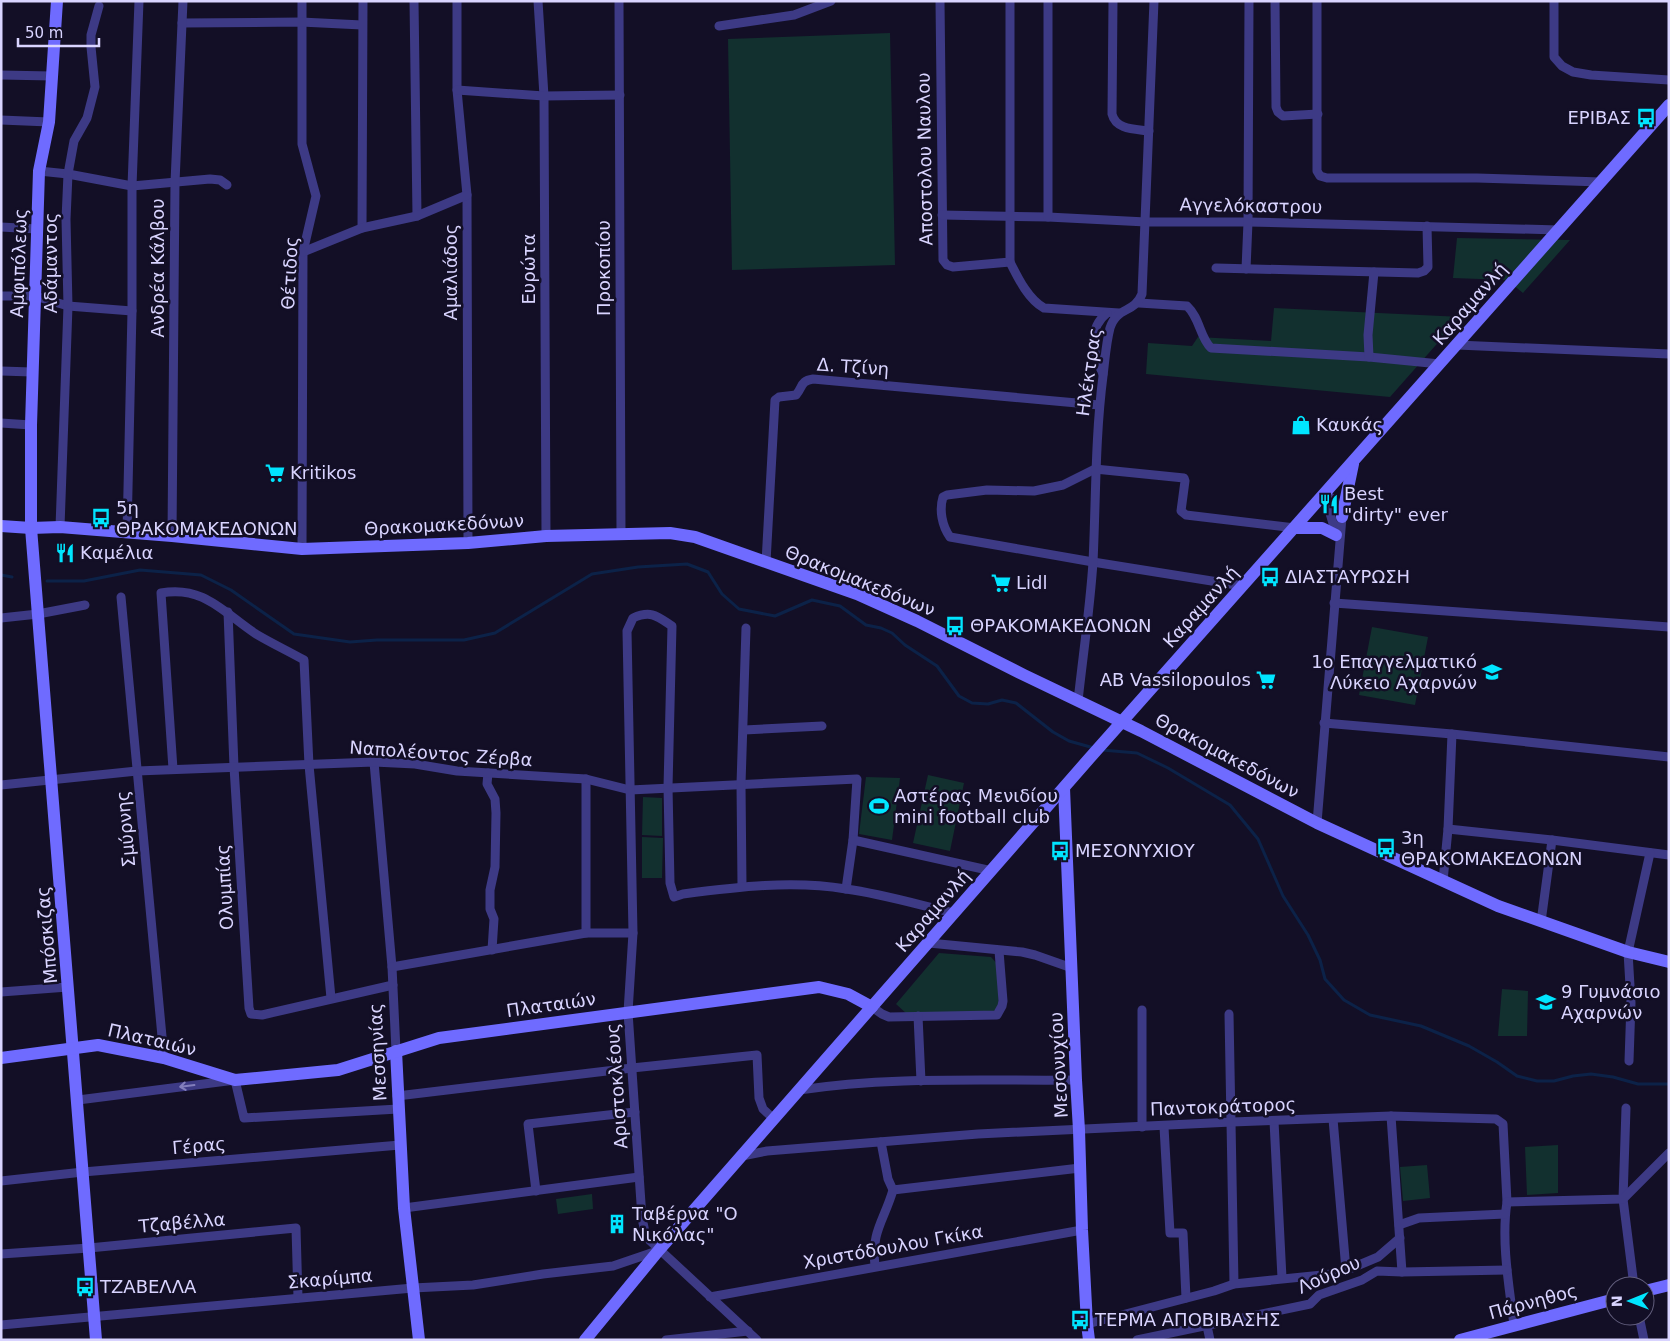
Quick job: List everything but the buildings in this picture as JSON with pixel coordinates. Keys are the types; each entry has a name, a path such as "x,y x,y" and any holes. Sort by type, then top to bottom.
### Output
{"main road":[{"name":"Αμφιπόλεως","path":"31,528 32,372 39,171 49,122 57,1"},
{"name":"Καραμανλή","path":"585,1340 659,1250 1087,761 1669,105"},
{"path":"1342,518 1354,459"},
{"name":"Θρακομακεδόνων","path":"1,526 60,527 302,549 468,543 546,536 621,536 670,533 695,537 857,594 917,621 1122,722 1317,823 1498,906 1628,952 1669,962"},
{"name":"Μπόσκιζας","path":"31,528 96,1340"},
{"path":"1295,528 1322,528 1338,540"},
{"name":"Μεσονυχίου","path":"1064,788 1082,1230 1089,1340"},
{"name":"Πλαταιών","path":"1,1058 98,1045 164,1058 235,1080 338,1070 439,1038 819,988 848,994 872,1007"},
{"name":"Μεσσηνίας","path":"396,1051 404,1208 419,1340"},
{"path":"1655,1288 1669,1285"},
{"name":"Πάρνηθος","path":"1460,1340 1605,1302"}],"street":[{"path":"127,533 132,311 132,186 139,1"},
{"name":"Ανδρέα Κάλβου","path":"172,536 175,182 183,1"},
{"name":"Θέτιδος","path":"302,1 302,144 316,196 303,252 302,549"},
{"path":"362,228 363,1"},
{"path":"414,1 417,216"},
{"name":"Αμαλιάδος","path":"457,1 457,90 467,194 468,543"},
{"name":"Ευρώτα","path":"538,1 544,96 546,536"},
{"name":"Προκοπίου","path":"619,1 621,536"},
{"path":"719,26 794,15 831,1"},
{"name":"Αποστολου Ναυλου","path":"940,1 943,260 947,265 953,267 1010,262"},
{"path":"1010,1 1010,262 1021,282 1039,305 1044,308 1119,313"},
{"path":"1048,1 1048,217"},
{"path":"1113,1 1113,121 1119,126 1149,131"},
{"path":"1154,1 1146,222 1142,294 1139,303 1187,306 1193,312 1207,344 1211,348 1369,357 1440,364"},
{"path":"1246,269 1249,1"},
{"path":"1275,1 1276,106 1278,112 1284,116 1318,114"},
{"path":"1317,1 1317,171 1320,176 1327,178 1477,178 1601,182"},
{"path":"1554,1 1554,58 1562,66 1574,72 1591,75 1669,80"},
{"name":"Αδάμαντος","path":"60,527 68,306 66,219 68,174 74,141 87,118 95,87 91,47 99,6"},
{"path":"182,23 301,22 362,25"},
{"path":"1,75 52,76"},
{"path":"457,90 544,96 620,95"},
{"path":"1,120 49,122"},
{"path":"39,171 68,174 132,186 215,179 227,185"},
{"path":"303,252 362,228 417,216 467,194"},
{"name":"Αγγελόκαστρου","path":"942,215 1048,217 1146,222 1248,222 1559,230"},
{"path":"1216,268 1418,273 1424,271 1428,266 1427,226"},
{"path":"1,227 37,229"},
{"path":"1369,357 1368,335 1374,272"},
{"path":"1,296 35,296 68,306 132,311"},
{"name":"Ηλέκτρας","path":"1078,701 1092,562 1095,469 1103,374 1111,326 1119,313 1139,303"},
{"path":"1103,374 1096,362 1095,330 1098,320 1107,312"},
{"path":"1457,345 1669,354"},
{"path":"1,371 32,372"},
{"name":"Δ. Τζίνη","path":"766,562 775,400 779,397 796,395 802,383 807,380 908,386 1099,405"},
{"path":"1,423 31,425"},
{"path":"1244,586 950,537 945,531 942,517 943,497 948,494 987,490 1034,491 1063,485 1095,469 1184,478 1181,511 1186,516 1295,528"},
{"path":"1317,823 1338,540 1342,518 1334,500 1324,493"},
{"path":"1324,493 1338,540"},
{"path":"173,769 161,593 181,590 203,597 228,612 256,634 304,660 309,765 331,998"},
{"name":"Σμύρνης","path":"121,597 164,1058"},
{"path":"1334,603 1669,627"},
{"path":"1,618 38,614 85,605"},
{"name":"Ολυμπίας","path":"228,612 234,767 248,1008 251,1014 262,1014 392,985"},
{"name":"Αριστοκλέους","path":"668,787 672,626 648,613 633,618 627,630 633,933 628,1012 642,1218 646,1237 757,1340"},
{"path":"742,886 741,784 746,628"},
{"path":"1324,723 1452,734 1669,757"},
{"path":"744,730 822,726"},
{"path":"1443,882 1448,829 1452,734"},
{"name":"Ναπολέοντος Ζέρβα","path":"1,785 137,771 374,762 415,764 457,771 586,779 630,790 857,779 853,840"},
{"name":"Μεσσηνίας","path":"374,762 392,967 396,1051"},
{"path":"488,773 487,784 494,799 496,813 495,867 490,890 490,909 494,919 492,950"},
{"path":"586,779 586,933"},
{"path":"668,787 670,883 674,897 683,894 742,886 775,884 846,888 954,914"},
{"path":"1448,829 1669,855"},
{"path":"846,888 853,840 992,871"},
{"path":"1541,922 1552,840"},
{"path":"1629,1061 1631,1002 1628,952 1650,853"},
{"path":"392,967 586,933 633,933"},
{"path":"929,943 1035,955 1072,968"},
{"path":"872,1007 889,1017 997,1015 1003,1001 1000,951"},
{"path":"1,992 68,987"},
{"path":"1142,1010 1142,1127"},
{"path":"1229,1014 1234,1284"},
{"path":"918,1016 921,1081"},
{"path":"235,1080 244,1118 398,1103 632,1068 757,1055 759,1098 763,1108 774,1119"},
{"name":"Πλαταιών","path":"78,1100 235,1080"},
{"path":"799,1090 829,1086 921,1081 1076,1080"},
{"path":"1626,1108 1623,1199 1633,1276"},
{"path":"536,1191 528,1124 635,1112"},
{"path":"1391,1116 1402,1272"},
{"name":"Παντοκράτορος","path":"742,1156 767,1151 978,1134 1391,1116 1496,1119 1503,1124 1507,1202 1505,1214 1507,1270 1514,1325"},
{"path":"1333,1119 1346,1270"},
{"path":"1274,1121 1282,1278"},
{"path":"1164,1126 1170,1233 1183,1233 1186,1298"},
{"path":"876,1266 874,1253 875,1236 893,1190 888,1179 880,1142"},
{"name":"Γέρας","path":"1,1181 83,1172 400,1145"},
{"path":"1507,1202 1623,1199 1669,1153"},
{"path":"893,1190 1080,1168"},
{"path":"404,1208 639,1177"},
{"path":"1399,1226 1418,1218 1505,1214"},
{"name":"Τζαβέλλα","path":"1,1254 89,1248 296,1228 298,1298"},
{"name":"Χριστόδουλου Γκίκα","path":"710,1297 1082,1230"},
{"path":"1087,1324 1234,1284 1332,1274 1378,1257 1400,1238"},
{"name":"Σκαρίμπα","path":"1,1325 473,1284 612,1266 659,1250"},
{"name":"Λούρου","path":"1137,1340 1310,1304 1319,1294 1362,1280 1377,1271 1507,1270"},
{"path":"1206,1326 1210,1340"},
{"path":"1641,1326 1644,1340"},
{"path":"666,1340 748,1332"}],"green space":[{"path":"890,33 895,265 732,270 728,39"},
{"path":"1457,238 1570,240 1523,293 1507,280 1453,278"},
{"path":"1274,308 1462,317 1390,397 1146,374 1148,343 1192,346 1198,337 1271,341"},
{"path":"1372,627 1428,637 1415,705 1359,695"},
{"path":"928,775 964,783 950,851 913,843"},
{"name":"Αστέρας Μενιδίου mini football club","path":"866,777 900,778 892,840 859,834"},
{"path":"643,797 662,798 662,836 642,835"},
{"path":"642,837 663,838 662,878 642,878"},
{"path":"939,953 991,957 998,965 999,1006 992,1013 907,1014 896,1004"},
{"path":"1502,989 1528,991 1527,1036 1498,1036"},
{"path":"1558,1145 1558,1193 1527,1195 1525,1147"},
{"path":"1427,1165 1430,1198 1403,1201 1400,1167"},
{"path":"592,1194 593,1209 558,1214 556,1199"}],"waterway":[{"path":"47,581 84,581 140,570 201,575 231,590 294,634 350,642 377,640 464,640 495,633 592,574 638,567 687,564 708,572 722,594 739,609 775,616 812,600 840,606 866,625 881,628 892,633 905,645 937,666 959,696 972,703 988,704 1002,700 1016,703 1053,732 1069,741 1094,748"},
{"path":"1,575 12,577"},
{"path":"1102,750 1137,753 1168,768 1230,805 1258,839 1283,896 1308,935 1320,960 1325,979 1344,1000 1370,1015 1421,1026 1469,1046 1517,1076 1537,1081 1554,1081 1591,1074 1613,1077 1638,1084 1669,1084"}],"place":[{"name":"ΕΡΙΒΑΣ","path":"1646,118"},
{"name":"Καυκάς","path":"1301,425"},
{"name":"Kritikos","path":"275,473"},
{"name":"Best \"dirty\" ever","path":"1329,504"},
{"name":"5η ΘΡΑΚΟΜΑΚΕΔΟΝΩΝ","path":"101,518"},
{"name":"Καμέλια","path":"65,553"},
{"name":"ΔΙΑΣΤΑΥΡΩΣΗ","path":"1270,577"},
{"name":"Lidl","path":"1001,583"},
{"name":"ΘΡΑΚΟΜΑΚΕΔΟΝΩΝ","path":"955,626"},
{"name":"1ο Επαγγελματικό Λύκειο Αχαρνών","path":"1492,672"},
{"name":"AB Vassilopoulos","path":"1266,680"},
{"name":"Αστέρας Μενιδίου mini football club","path":"879,806"},
{"name":"3η ΘΡΑΚΟΜΑΚΕΔΟΝΩΝ","path":"1386,848"},
{"name":"ΜΕΣΟΝΥΧΙΟΥ","path":"1060,851"},
{"name":"9 Γυμνάσιο Αχαρνών","path":"1546,1002"},
{"name":"Ταβέρνα \"Ο Νικόλας\"","path":"617,1224"},
{"name":"ΤΖΑΒΕΛΛΑ","path":"85,1287"},
{"name":"ΤΕΡΜΑ ΑΠΟΒΙΒΑΣΗΣ","path":"1080,1320"}]}
